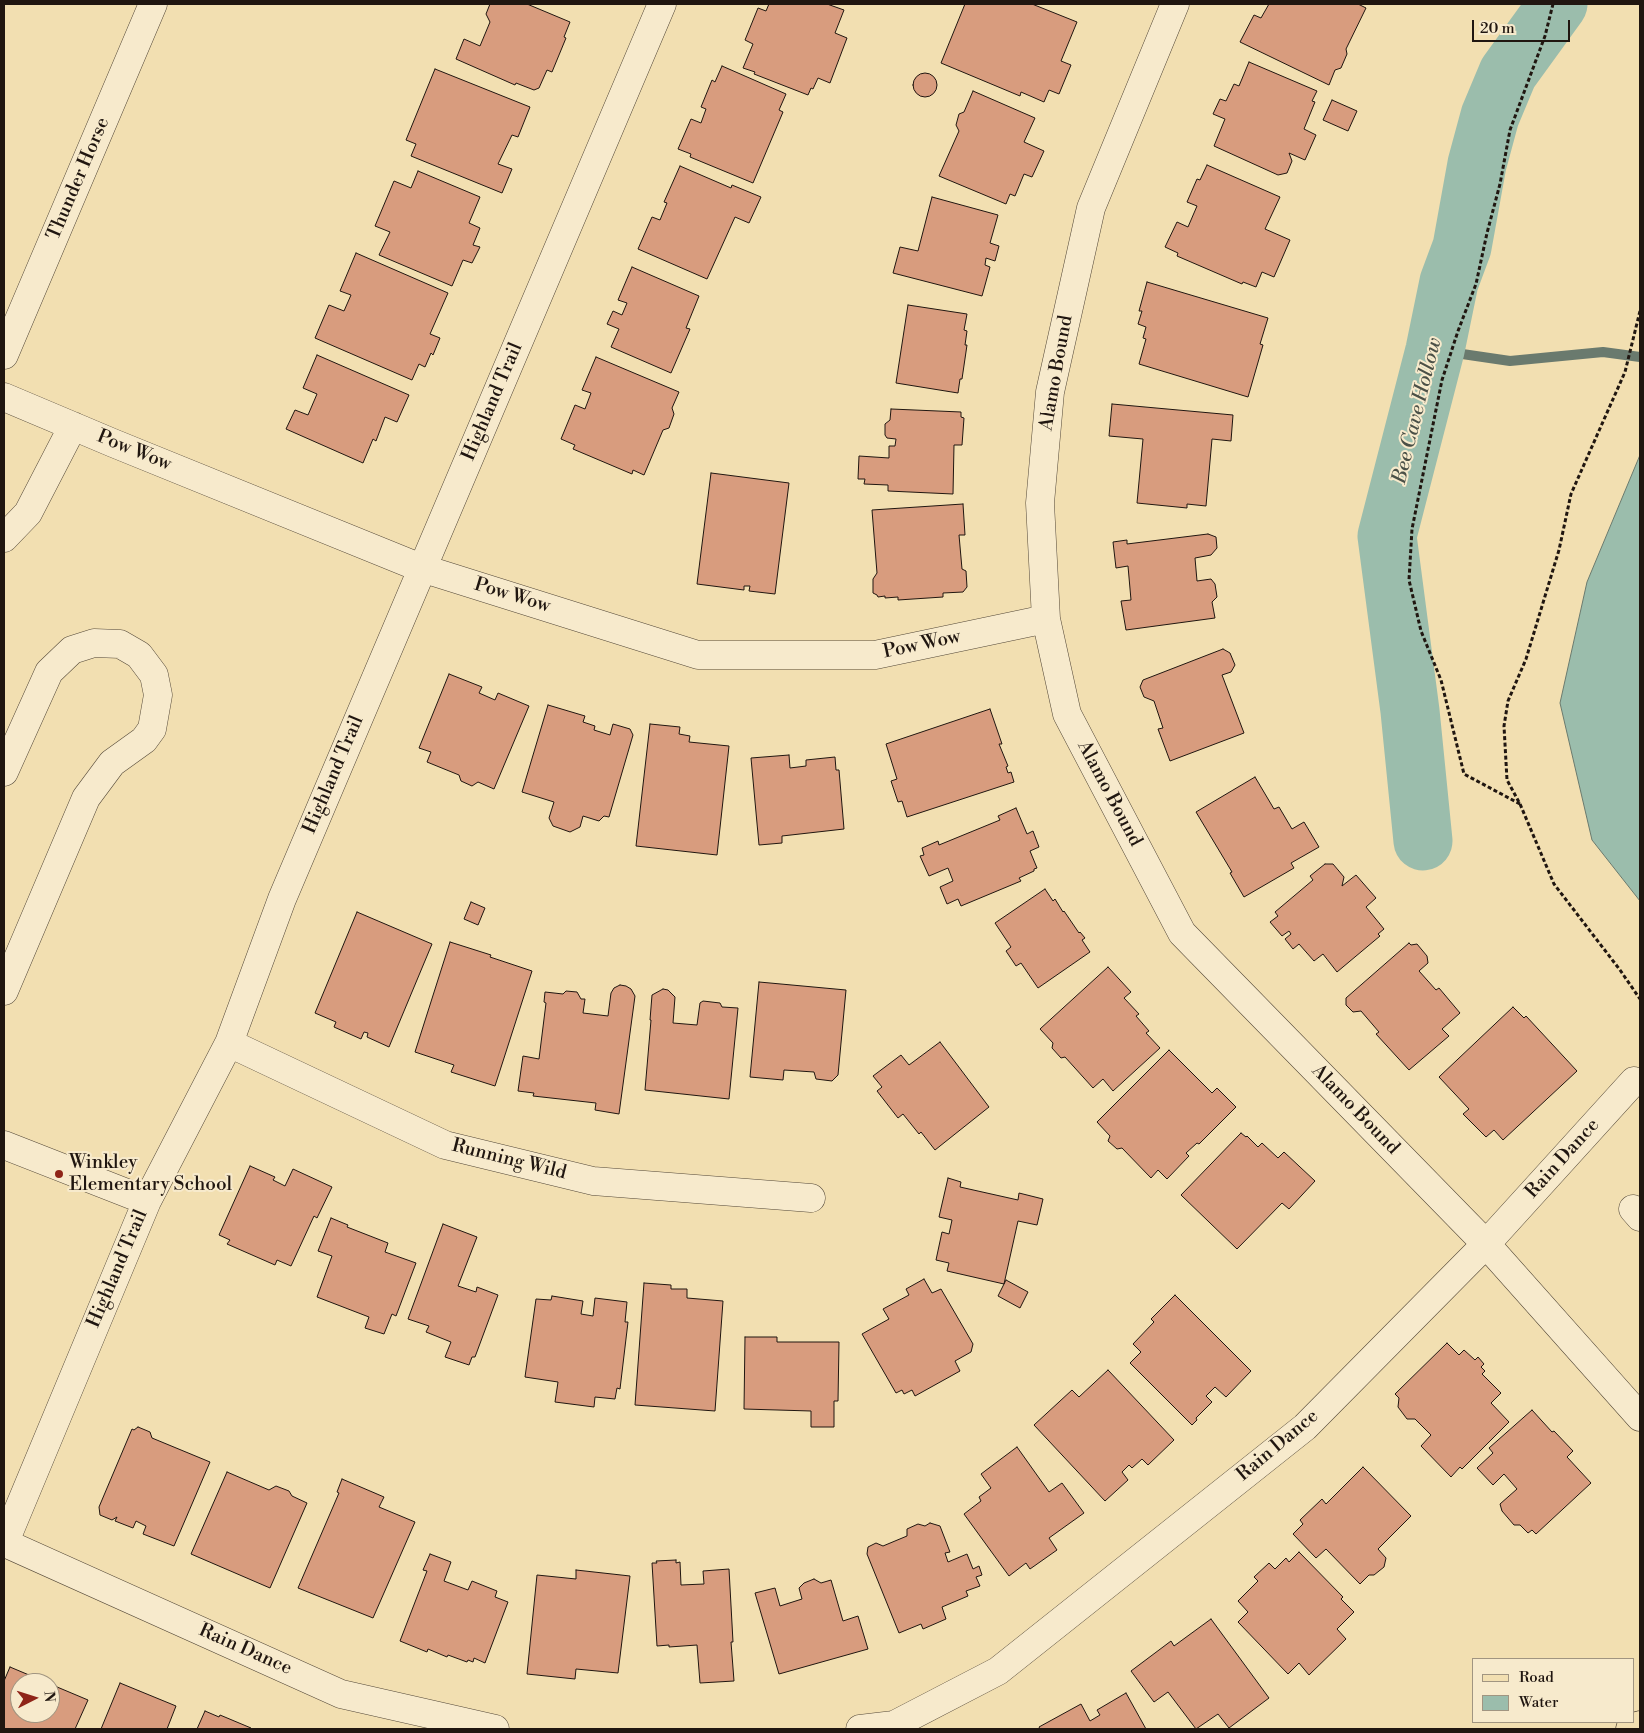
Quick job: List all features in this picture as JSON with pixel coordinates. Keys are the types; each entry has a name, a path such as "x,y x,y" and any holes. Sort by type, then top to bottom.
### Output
{"main road":[{"path":"1630,1729 1640,1725"}],"street":[{"name":"Thunder Horse","path":"4,355 153,4"},
{"name":"Highland Trail","path":"4,1544 147,1201 229,1043 282,898 662,4"},
{"name":"Alamo Bound","path":"1175,4 1091,208 1050,392 1040,503 1046,618 1067,714 1182,934 1486,1244 1640,1417"},
{"name":"Pow Wow","path":"4,397 422,568 698,655 875,655 1046,618"},
{"path":"4,538 28,513 73,426"},
{"path":"4,772 49,672 72,650 94,643 120,644 139,655 154,675 158,695 152,729 144,740 112,763 86,798 4,990"},
{"name":"Running Wild","path":"229,1043 445,1145 593,1181 811,1198"},
{"name":"Rain Dance","path":"860,1729 894,1724 998,1671 1306,1426 1486,1244 1634,1081"},
{"path":"4,1145 147,1201"},
{"name":"Rain Dance","path":"4,1544 341,1694 494,1729"}],"path":[{"path":"1520,804 1464,774 1441,680 1421,631 1409,580 1412,529 1442,380 1476,284 1500,184 1510,130 1545,36 1553,4"},
{"path":"1640,311 1626,372 1571,494 1559,550 1526,659 1508,701 1504,726 1507,780 1520,804 1554,884 1640,999"}],"water":[{"path":"1640,455 1640,901 1592,840 1560,703 1587,582"}],"building":[{"path":"490,4 527,4 570,22 564,37 566,38 552,72 547,70 539,88 534,90 516,83 515,85 456,59 464,39 480,46 490,22 486,14"},
{"path":"769,4 827,4 844,10 835,33 847,38 830,83 818,78 808,95 743,68 753,44 745,40 758,8 766,11"},
{"path":"965,4 1032,4 1077,22 1061,61 1071,65 1059,94 1049,90 1044,102 1021,92 1020,96 941,63"},
{"path":"1269,4 1358,4 1366,8 1346,49 1347,54 1341,68 1335,70 1329,85 1240,42 1254,15 1261,18"},
{"path":"1249,62 1317,91 1312,101 1315,102 1304,129 1316,135 1305,160 1289,153 1292,161 1287,173 1278,175 1214,146 1225,119 1213,114 1220,99 1226,101 1234,84 1239,86"},
{"path":"722,66 786,94 779,110 783,112 753,183 690,157 691,154 678,149 691,119 701,123 706,109 701,107 712,80 715,82"},
{"path":"435,69 530,107 518,137 512,135 498,164 512,169 502,193 411,156 416,144 406,140"},
{"path":"925,73 934,76 937,85 934,94 925,97 916,94 913,85 916,76"},
{"path":"973,91 1035,118 1024,142 1044,151 1032,177 1024,174 1015,196 1010,194 1006,204 939,176 959,131 956,125 959,114 964,112"},
{"path":"1332,100 1357,111 1348,131 1323,120"},
{"path":"1207,165 1280,197 1265,229 1290,240 1274,277 1262,272 1256,287 1243,282 1242,284 1177,256 1178,253 1165,247 1177,222 1188,227 1197,206 1187,202 1197,179 1200,180"},
{"path":"680,166 731,188 732,185 761,197 749,223 735,217 707,279 638,249 652,217 660,220 667,203 664,202"},
{"path":"418,171 480,197 469,223 480,228 473,245 480,247 472,263 463,260 452,286 379,255 390,232 375,226 394,181 411,188"},
{"path":"932,197 998,215 990,243 999,246 995,261 986,258 985,265 990,267 982,296 893,273 900,247 918,251"},
{"path":"356,253 448,293 430,334 440,338 433,355 431,353 425,367 419,364 412,380 315,338 329,305 344,311 351,295 340,291"},
{"path":"632,267 699,296 686,328 690,329 671,373 611,347 619,329 607,324 613,311 622,315 627,303 618,300"},
{"path":"1147,282 1268,318 1260,344 1263,345 1248,397 1139,364 1146,339 1143,338 1146,327 1138,324 1142,311 1139,311"},
{"path":"908,305 967,314 964,330 967,331 965,345 967,345 958,393 896,383"},
{"path":"317,355 409,395 397,422 385,417 376,441 373,439 363,463 286,429 295,410 308,415 317,394 303,388"},
{"path":"596,357 679,392 672,408 674,414 669,428 663,430 644,475 633,470 632,474 573,449 575,445 561,439 575,405 585,409 591,393 582,390"},
{"path":"1112,404 1233,415 1231,441 1212,439 1206,506 1187,504 1187,508 1137,503 1143,439 1109,436"},
{"path":"891,409 961,412 961,417 964,418 962,445 954,445 953,494 888,491 888,485 864,484 865,479 858,479 859,456 889,458 889,446 895,446 896,439 887,438 885,435 885,424 890,420"},
{"path":"711,473 789,483 775,594 749,591 750,586 744,586 744,590 697,584"},
{"path":"963,504 965,535 959,535 962,569 966,571 967,587 963,592 943,593 943,597 898,600 898,597 878,597 873,593 873,579 877,573 872,510"},
{"path":"1208,534 1216,537 1217,548 1211,555 1195,558 1197,581 1211,579 1215,584 1217,597 1212,602 1215,618 1126,630 1121,601 1131,600 1128,566 1116,568 1113,542 1127,540 1127,544"},
{"path":"1223,649 1230,653 1235,665 1231,672 1222,675 1244,733 1170,761 1158,729 1163,728 1154,701 1144,697 1140,687 1143,680"},
{"path":"449,674 482,687 479,693 495,700 498,693 529,706 494,789 478,782 472,786 461,781 459,775 427,762 431,752 419,748"},
{"path":"548,705 585,716 583,722 595,726 594,730 610,735 613,724 630,729 633,735 609,817 604,816 599,821 583,816 580,827 570,832 553,826 549,818 554,802 522,792"},
{"path":"990,709 1002,744 999,744 1008,766 1006,767 1008,773 1011,772 1014,782 907,817 902,801 898,802 891,781 897,779 886,744"},
{"path":"650,724 680,727 679,734 690,736 689,742 729,746 717,855 636,846"},
{"path":"789,755 790,768 806,766 806,760 835,757 836,770 839,770 844,829 782,836 782,843 759,845 751,758"},
{"path":"1255,777 1274,809 1279,807 1292,829 1304,822 1319,847 1291,863 1294,868 1244,897 1230,873 1232,872 1196,812"},
{"path":"1016,808 1027,834 1033,831 1039,847 1030,851 1037,868 1019,878 1021,881 961,906 958,899 947,904 940,887 953,881 948,868 929,876 920,856 924,855 922,848 938,841 939,845 1000,820 998,816"},
{"path":"1325,864 1333,864 1344,877 1342,886 1356,875 1376,898 1366,907 1384,929 1378,934 1380,936 1337,972 1323,954 1314,961 1299,944 1293,949 1285,939 1291,934 1289,931 1282,936 1270,922 1278,916 1275,912 1313,880 1310,876"},
{"path":"1045,889 1085,938 1082,940 1090,952 1038,988 1021,963 1016,966 1006,951 1011,947 995,923"},
{"path":"471,902 485,908 478,925 464,919"},
{"path":"357,912 432,944 389,1047 367,1037 368,1033 364,1032 361,1039 334,1027 336,1022 315,1013"},
{"path":"450,942 532,971 495,1086 451,1072 454,1065 415,1052"},
{"path":"1409,943 1411,945 1417,944 1427,956 1428,963 1419,971 1436,990 1439,988 1460,1013 1442,1029 1449,1036 1409,1070 1376,1034 1379,1032 1361,1011 1353,1012 1346,1005 1346,998"},
{"path":"1108,967 1131,992 1124,998 1139,1014 1136,1016 1149,1031 1146,1033 1160,1048 1113,1091 1103,1079 1093,1088 1065,1057 1061,1058 1052,1048 1053,1043 1040,1029"},
{"path":"759,982 846,990 838,1075 832,1081 816,1079 814,1072 784,1070 783,1080 750,1077"},
{"path":"620,985 631,989 635,996 619,1114 595,1110 596,1103 533,1096 534,1093 518,1091 523,1056 539,1059 546,1003 544,1002 545,992 563,994 566,991 577,992 581,999 585,999 583,1013 608,1016 611,993 614,988"},
{"path":"663,989 668,990 675,997 673,1023 697,1025 700,1003 703,1001 720,1003 722,1007 738,1008 729,1099 645,1090 652,995"},
{"path":"1513,1007 1524,1018 1526,1016 1577,1071 1503,1140 1494,1130 1486,1137 1463,1114 1469,1109 1439,1077"},
{"path":"940,1042 989,1107 935,1150 903,1114 898,1118 877,1091 882,1087 873,1076 901,1055 909,1065"},
{"path":"1169,1050 1212,1093 1217,1088 1236,1107 1199,1144 1197,1143 1186,1153 1189,1156 1167,1179 1158,1170 1151,1178 1122,1148 1117,1149 1108,1141 1110,1136 1097,1122"},
{"path":"1241,1133 1258,1147 1262,1143 1278,1158 1284,1152 1315,1181 1289,1209 1282,1203 1237,1249 1181,1195"},
{"path":"250,1166 275,1177 273,1180 285,1186 293,1169 332,1187 317,1218 314,1216 291,1266 277,1260 275,1265 227,1244 230,1240 219,1235"},
{"path":"948,1178 961,1182 960,1187 1018,1200 1019,1193 1043,1199 1037,1225 1018,1221 1004,1284 947,1271 949,1263 936,1260 942,1232 949,1234 952,1220 939,1217"},
{"path":"331,1218 348,1225 347,1227 388,1243 385,1252 416,1263 396,1316 392,1314 384,1334 365,1328 369,1317 317,1297 332,1256 318,1251"},
{"path":"443,1224 477,1237 458,1286 476,1292 477,1287 498,1295 475,1357 472,1357 469,1365 445,1357 451,1342 426,1332 429,1326 408,1319"},
{"path":"924,1279 932,1293 941,1289 973,1344 971,1352 955,1361 960,1371 915,1396 912,1390 904,1394 902,1390 896,1393 862,1334 889,1319 883,1309 909,1295 906,1289"},
{"path":"1006,1280 1028,1292 1020,1308 998,1296"},
{"path":"644,1283 671,1285 671,1289 687,1289 687,1298 723,1301 715,1411 635,1405"},
{"path":"1175,1295 1251,1371 1226,1397 1215,1387 1206,1396 1212,1402 1196,1418 1197,1420 1192,1425 1130,1363 1141,1352 1133,1344 1154,1322 1151,1319"},
{"path":"552,1296 583,1301 581,1314 593,1316 595,1298 627,1302 625,1322 628,1322 620,1389 617,1388 615,1399 595,1397 594,1407 555,1402 558,1382 525,1377 536,1299 551,1300"},
{"path":"745,1337 777,1337 777,1342 839,1342 838,1401 834,1401 834,1427 811,1427 811,1411 744,1409"},
{"path":"1447,1343 1459,1355 1464,1350 1475,1360 1478,1357 1484,1364 1481,1367 1485,1371 1482,1374 1501,1393 1491,1403 1509,1422 1462,1469 1460,1467 1451,1477 1421,1446 1431,1435 1415,1419 1407,1419 1398,1407 1399,1398 1395,1394"},
{"path":"1108,1370 1174,1440 1148,1465 1142,1459 1132,1468 1129,1465 1122,1472 1128,1480 1105,1501 1034,1425 1072,1390 1079,1397"},
{"path":"1532,1410 1573,1451 1567,1457 1591,1483 1536,1534 1532,1530 1528,1533 1520,1525 1514,1525 1502,1511 1500,1504 1517,1489 1504,1474 1493,1485 1477,1468 1493,1453 1489,1448"},
{"path":"138,1427 150,1432 152,1438 210,1462 174,1546 143,1534 146,1526 136,1521 133,1528 115,1521 117,1517 112,1520 100,1515 99,1507 132,1429 134,1430"},
{"path":"1017,1447 1049,1492 1062,1483 1084,1513 1049,1538 1057,1550 1030,1569 1026,1563 1009,1576 964,1514 981,1501 979,1497 991,1488 981,1474"},
{"path":"1363,1467 1411,1516 1378,1549 1386,1558 1384,1567 1374,1575 1369,1575 1360,1584 1326,1549 1316,1558 1293,1534 1303,1524 1300,1520 1322,1499 1326,1504"},
{"path":"227,1472 269,1490 276,1486 289,1491 292,1496 307,1503 270,1588 191,1554"},
{"path":"342,1479 384,1497 379,1507 415,1522 373,1618 298,1588 339,1493 337,1492"},
{"path":"930,1523 940,1526 950,1552 945,1553 948,1562 967,1554 973,1569 979,1566 982,1575 976,1577 980,1586 966,1591 968,1596 942,1607 946,1619 923,1629 921,1624 899,1633 867,1554 868,1547 876,1543 883,1546 907,1536 907,1529 918,1524 925,1526"},
{"path":"1299,1552 1343,1597 1341,1599 1354,1612 1337,1629 1346,1639 1309,1675 1299,1663 1288,1674 1238,1622 1248,1612 1238,1601 1258,1581 1254,1577 1269,1563 1275,1569 1286,1558 1289,1562"},
{"path":"430,1554 451,1562 444,1581 468,1590 472,1581 497,1591 495,1597 508,1602 485,1663 474,1658 473,1662 468,1660 467,1662 448,1655 447,1657 428,1649 427,1652 400,1641 427,1571 423,1570"},
{"path":"676,1560 676,1563 680,1562 681,1585 704,1584 703,1571 729,1569 734,1681 700,1683 697,1645 657,1646 652,1563"},
{"path":"576,1570 630,1576 618,1673 576,1669 575,1679 527,1674 537,1575 576,1579"},
{"path":"814,1579 821,1583 831,1580 843,1621 858,1616 868,1649 779,1674 755,1593 775,1588 780,1606 802,1599 799,1588 804,1583"},
{"path":"1211,1619 1269,1698 1229,1728 1218,1714 1196,1729 1168,1692 1154,1702 1131,1671 1171,1641 1174,1646"},
{"path":"10,1667 24,1673 10,1673 10,1723 60,1723 60,1688 88,1700 75,1729 4,1729 4,1681"},
{"path":"120,1683 176,1706 167,1729 101,1729"},
{"path":"1126,1693 1146,1729 1040,1729 1039,1727 1081,1704 1090,1721 1100,1715 1097,1710"},
{"path":"205,1711 219,1717 220,1715 251,1728 197,1729"}],"waterway":[{"name":"Bee Cave Hollow","path":"1423,841 1410,711 1387,536 1435,350 1449,282 1462,247 1477,164 1490,116 1508,73 1558,4"},
{"path":"1435,350 1510,361 1603,352 1640,357"}],"place":[{"name":"Winkley Elementary School","path":"59,1174"}]}
